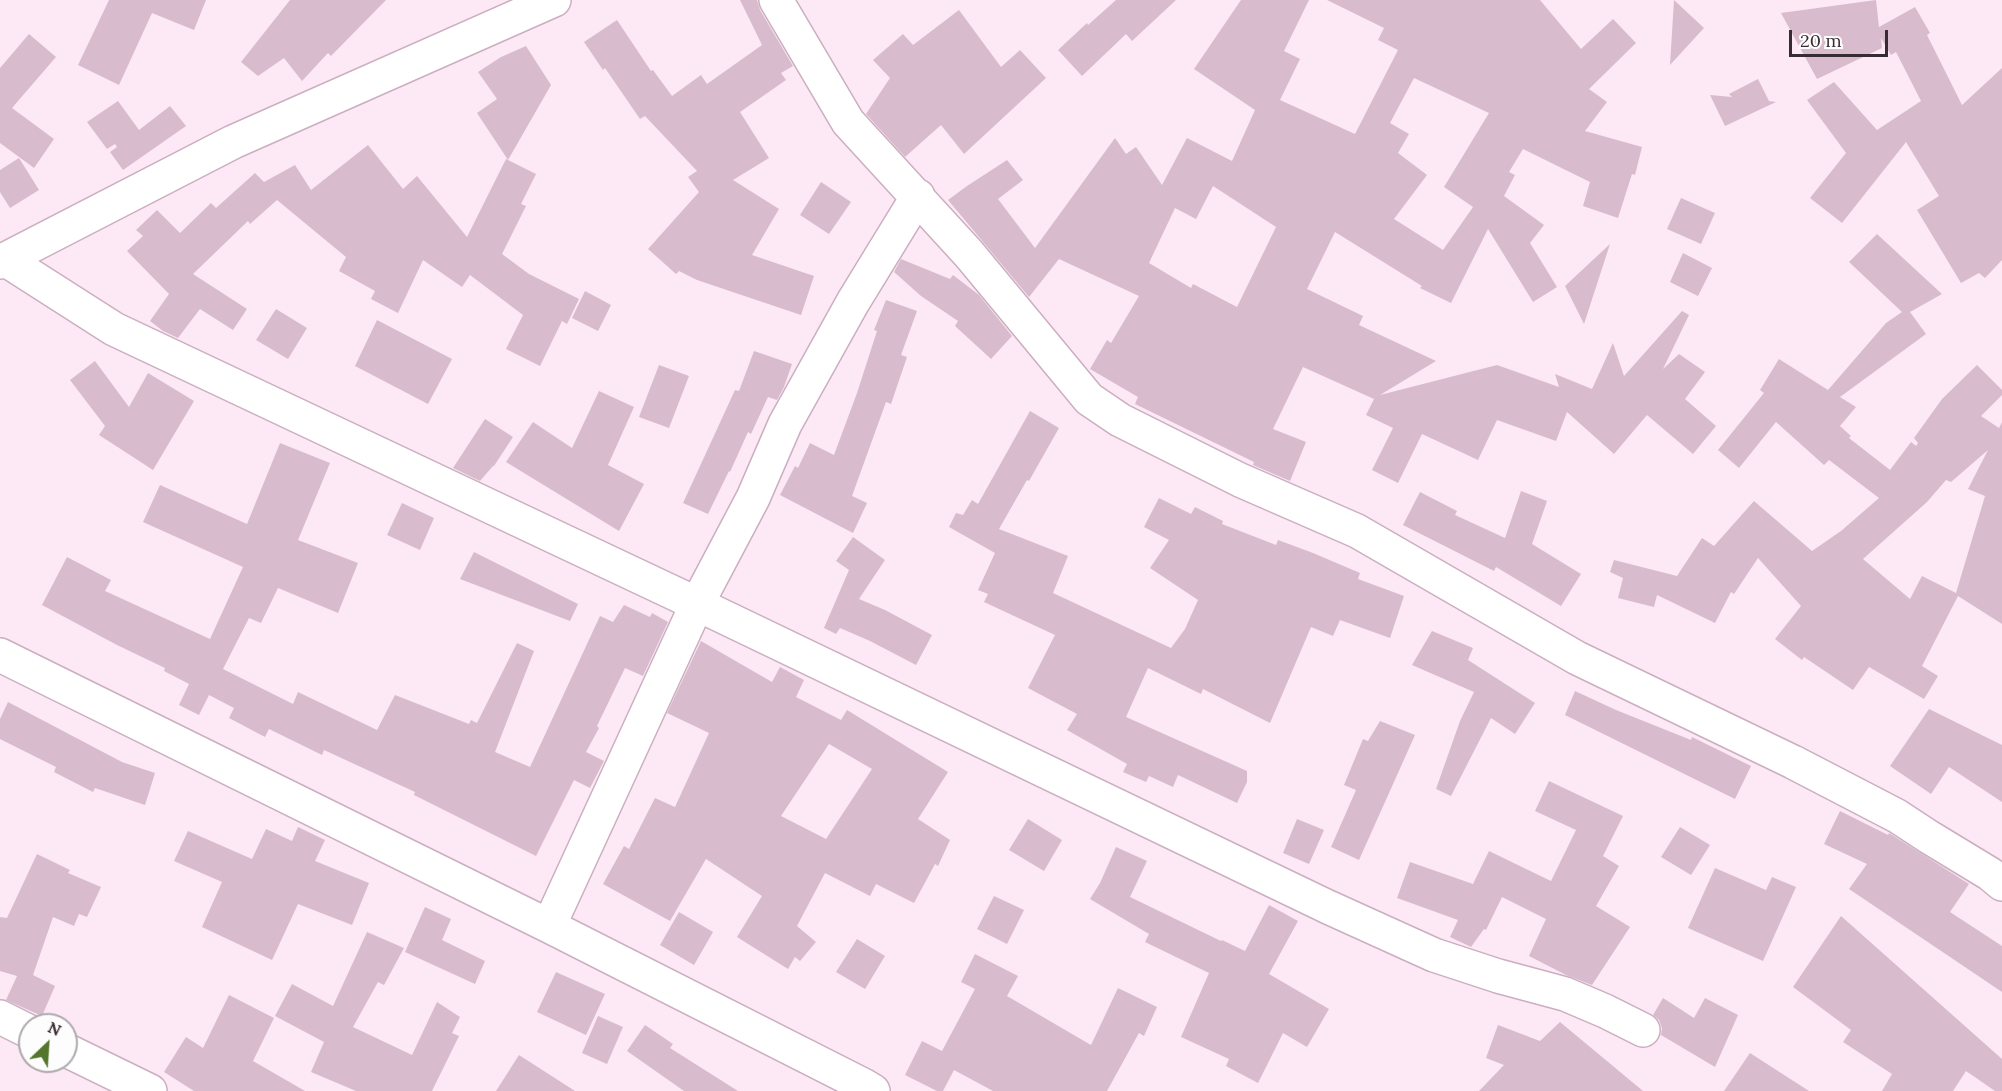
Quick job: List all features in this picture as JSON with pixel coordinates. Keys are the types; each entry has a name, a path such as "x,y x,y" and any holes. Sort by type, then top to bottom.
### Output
{"street":[{"path":"3,261 232,142 554,0"},
{"path":"776,0 848,122 969,254 1089,399 1120,420 1240,480 1357,531 1577,658 1793,762 1897,816 1990,874 2002,884"},
{"path":"549,926 697,604 753,498 785,424 853,303 918,196"},
{"path":"3,261 114,329 697,604 1328,907 1424,950 1498,976 1564,994 1643,1030"},
{"path":"0,656 549,926 865,1089"},
{"path":"0,1017 18,1026"},
{"path":"78,1056 150,1091"}],"building":[{"path":"109,0 206,0 194,30 152,13 119,85 78,65"},
{"path":"290,0 386,0 331,56 328,53 302,81 284,58 258,76 241,62"},
{"path":"740,0 757,0 760,10 793,66 781,73 786,80 740,112 769,158 733,180 779,209 752,255 814,276 801,315 697,280 679,271 676,274 648,249 699,192 688,177 697,171 645,116 640,119 584,42 617,20 651,71 653,70 672,96 701,75 707,84 762,45"},
{"path":"1116,0 1176,0 1132,41 1126,34 1082,76 1058,50"},
{"path":"1241,0 1309,0 1284,51 1300,59 1280,100 1355,134 1398,50 1378,40 1384,28 1327,0 1540,0 1581,49 1613,19 1636,43 1589,89 1607,102 1585,131 1642,147 1635,175 1632,174 1618,218 1583,206 1590,182 1523,149 1509,172 1515,175 1504,196 1544,225 1530,243 1557,287 1533,302 1488,229 1451,303 1420,288 1422,286 1335,232 1307,289 1363,316 1359,325 1436,361 1380,395 1497,365 1559,387 1555,374 1592,389 1613,343 1624,376 1682,311 1689,315 1663,369 1679,354 1705,372 1685,399 1716,426 1693,454 1647,415 1614,454 1567,412 1556,441 1497,420 1478,460 1422,434 1398,483 1372,470 1393,428 1366,415 1374,399 1303,367 1273,429 1306,442 1290,481 1253,465 1254,462 1135,404 1138,397 1090,369 1107,340 1111,343 1139,296 1059,259 1029,297 948,200 1007,160 1023,180 998,199 1035,248 1115,138 1126,154 1136,147 1162,185 1187,138 1232,161 1255,110 1194,69","holes":["1414,78 1489,113 1444,187 1473,207 1443,250 1394,219 1427,175 1398,153 1409,134 1390,123","1213,186 1276,227 1237,307 1193,284 1191,288 1149,263 1175,208 1196,219"]},
{"path":"1674,0 1704,28 1670,65"},
{"path":"1876,0 1879,27 1915,7 1930,33 1927,35 1962,105 2002,68 2002,260 1985,278 1979,273 1961,283 1917,210 1939,196 1906,142 1842,223 1810,198 1846,153 1807,100 1834,82 1877,130 1921,101 1896,52 1891,55 1881,38 1882,48 1817,79 1781,13"},
{"path":"959,10 1001,67 1020,50 1046,78 964,154 941,125 905,157 866,114 890,78 873,60 903,34 913,45"},
{"path":"29,34 56,57 12,108 54,139 34,168 0,143 0,68"},
{"path":"526,46 551,85 508,160 477,113 497,99 478,72 501,57"},
{"path":"1758,79 1769,101 1776,102 1725,126 1710,95 1732,97 1729,94"},
{"path":"118,101 139,130 170,106 186,126 123,170 110,152 117,147 115,144 107,149 87,122"},
{"path":"368,145 403,189 417,176 467,237 506,159 536,174 521,204 526,206 502,254 529,274 579,299 567,324 562,321 540,366 506,349 523,315 470,275 462,287 423,260 398,313 371,299 375,291 339,271 346,257 277,200 250,224 248,221 193,274 247,309 233,330 200,309 178,338 163,331 150,321 169,294 127,251 143,236 136,230 157,210 180,233 211,203 216,208 255,173 264,182 295,165 311,190"},
{"path":"19,158 39,190 10,208 0,192 0,170"},
{"path":"821,182 851,202 829,234 800,215"},
{"path":"1681,198 1715,213 1701,244 1667,229"},
{"path":"1877,234 1942,294 1910,312 1926,334 1840,397 1856,407 1840,426 1851,436 1849,438 1890,470 1911,442 1916,446 1918,443 1914,438 1942,399 1977,365 2002,390 2002,395 1981,416 1999,428 2002,422 2002,624 1958,596 1922,666 1938,676 1924,699 1869,667 1853,690 1804,657 1802,660 1775,639 1801,606 1758,558 1734,594 1731,592 1715,623 1657,595 1654,607 1618,598 1623,578 1610,572 1614,560 1677,576 1702,538 1714,546 1754,501 1812,551 1841,531 1879,498 1829,460 1824,465 1776,422 1739,468 1718,450 1764,393 1760,390 1779,359 1828,390 1886,323 1902,312 1849,262","holes":["1988,450 1968,489 1985,496 1956,593 1922,576 1910,599 1863,559 1927,502 1946,480 1951,482"]},
{"path":"1610,244 1584,324 1565,286"},
{"path":"1683,253 1712,268 1698,296 1670,282"},
{"path":"901,259 950,279 953,275 979,295 1012,336 991,359 955,326 958,321 921,296 894,272"},
{"path":"585,291 611,305 598,331 572,318"},
{"path":"886,300 917,311 901,355 907,357 891,404 886,402 852,496 867,503 853,533 780,495 795,466 798,468 810,443 834,455 857,393 877,331 874,330"},
{"path":"276,309 307,328 288,359 256,340"},
{"path":"377,320 452,359 428,404 355,366"},
{"path":"754,351 792,364 777,400 768,397 751,434 748,432 708,514 683,503 735,390 739,391"},
{"path":"95,361 129,407 148,373 194,401 153,470 99,435 105,426 70,380"},
{"path":"659,365 689,376 669,428 639,417"},
{"path":"599,391 634,407 608,465 644,484 619,531 506,462 533,422 572,448"},
{"path":"1030,411 1059,428 999,529 1068,556 1053,593 1171,648 1185,629 1198,600 1150,568 1169,540 1144,527 1159,498 1191,514 1195,507 1223,521 1222,524 1276,545 1278,540 1313,553 1360,573 1358,579 1404,596 1390,638 1340,620 1333,636 1311,627 1270,723 1203,689 1201,694 1148,668 1126,717 1247,771 1247,782 1237,803 1178,775 1173,787 1149,776 1146,782 1123,772 1127,764 1067,730 1077,714 1028,688 1055,635 984,602 988,594 978,590 995,553 949,527 956,513 963,515 972,500 978,504"},
{"path":"485,419 513,437 494,466 480,481 453,468"},
{"path":"280,443 330,463 298,540 358,563 338,613 278,588 261,623 249,618 223,669 293,704 298,692 377,730 395,695 469,724 471,720 477,723 517,643 534,651 495,752 530,767 600,616 613,622 624,605 650,617 652,613 668,622 643,676 625,668 586,752 604,761 590,788 574,780 536,856 414,795 415,792 324,750 322,755 269,729 265,737 229,718 234,708 209,695 199,715 179,705 189,684 164,671 165,668 42,605 67,557 111,580 105,591 210,639 243,567 143,522 160,485 247,524"},
{"path":"1521,491 1547,501 1532,544 1581,574 1561,606 1496,567 1494,571 1403,525 1420,492 1457,511 1455,515 1505,538"},
{"path":"402,503 434,518 420,550 387,535"},
{"path":"853,537 885,560 859,599 932,635 916,665 840,628 836,634 824,628 849,570 836,561"},
{"path":"474,552 578,604 570,621 460,579"},
{"path":"1432,631 1473,648 1468,660 1535,703 1515,734 1491,718 1451,796 1436,789 1460,721 1474,692 1412,665"},
{"path":"701,641 772,682 780,667 804,680 796,697 841,720 847,710 948,772 918,819 950,840 938,866 935,864 914,903 876,884 870,896 825,873 797,926 816,942 800,961 795,957 788,969 737,937 762,896 706,859 670,921 603,884 624,846 629,849 655,798 675,807 709,733 667,713","holes":["829,744 872,769 826,839 781,816"]},
{"path":"1575,691 1691,740 1692,737 1751,766 1735,799 1565,715"},
{"path":"8,702 122,762 155,773 145,805 95,788 93,792 54,772 56,767 0,739 0,719"},
{"path":"1929,709 2002,745 2002,802 1949,767 1931,794 1890,766"},
{"path":"1380,721 1415,735 1359,860 1331,847 1356,790 1344,785 1363,739 1368,741"},
{"path":"1549,781 1623,816 1603,856 1619,866 1596,906 1630,927 1592,985 1529,956 1546,919 1502,897 1486,930 1484,929 1471,947 1450,937 1458,920 1397,898 1410,862 1473,884 1489,851 1551,881 1576,830 1535,811"},
{"path":"1840,811 1888,835 1889,833 1969,884 1950,912 2002,946 2002,992 1849,889 1867,864 1824,844"},
{"path":"1028,819 1062,840 1044,871 1009,850"},
{"path":"1297,819 1324,830 1309,864 1283,853"},
{"path":"298,827 325,840 315,861 369,883 352,925 298,904 272,960 202,927 222,882 174,861 188,831 252,859 266,829 292,841"},
{"path":"1680,827 1710,845 1691,875 1661,857"},
{"path":"1116,847 1147,861 1130,897 1245,951 1269,905 1298,921 1269,974 1329,1009 1307,1047 1283,1033 1258,1083 1226,1066 1229,1059 1181,1037 1209,973 1145,942 1149,934 1090,899"},
{"path":"37,854 70,870 68,873 101,887 87,917 79,914 74,926 53,917 33,975 55,986 43,1013 35,1013 6,1000 17,976 0,971 0,917 7,918"},
{"path":"1715,868 1766,890 1772,877 1796,887 1763,961 1688,928"},
{"path":"994,896 1024,910 1007,944 977,929"},
{"path":"425,907 451,919 442,940 485,961 475,984 405,952"},
{"path":"679,912 713,932 694,965 660,945"},
{"path":"1841,916 2002,1059 2002,1091 1995,1091 1966,1071 1953,1091 1882,1091 1892,1074 1843,1042 1851,1030 1793,987"},
{"path":"367,932 404,948 384,985 378,982 353,1027 412,1055 437,1002 460,1017 452,1033 459,1036 432,1091 356,1091 311,1072 324,1042 275,1016 292,984 333,1006"},
{"path":"857,939 885,956 865,989 836,972"},
{"path":"975,954 1018,976 1007,996 1091,1045 1118,988 1157,1007 1144,1036 1139,1033 1107,1091 993,1091 954,1070 943,1091 937,1091 905,1075 922,1041 942,1051 975,989 961,982"},
{"path":"556,972 605,994 586,1035 537,1012"},
{"path":"229,995 274,1018 253,1061 305,1091 194,1091 164,1072 186,1037 203,1048"},
{"path":"1663,998 1694,1018 1705,998 1738,1015 1715,1067 1661,1035 1662,1028 1659,1020 1653,1015"},
{"path":"598,1016 623,1027 607,1064 582,1053"},
{"path":"1560,1022 1643,1091 1479,1091 1504,1065 1486,1058 1498,1025 1540,1041"},
{"path":"645,1025 673,1044 670,1048 738,1091 684,1091 627,1051"},
{"path":"1750,1053 1809,1091 1724,1091"},
{"path":"519,1055 575,1091 496,1091"}]}
